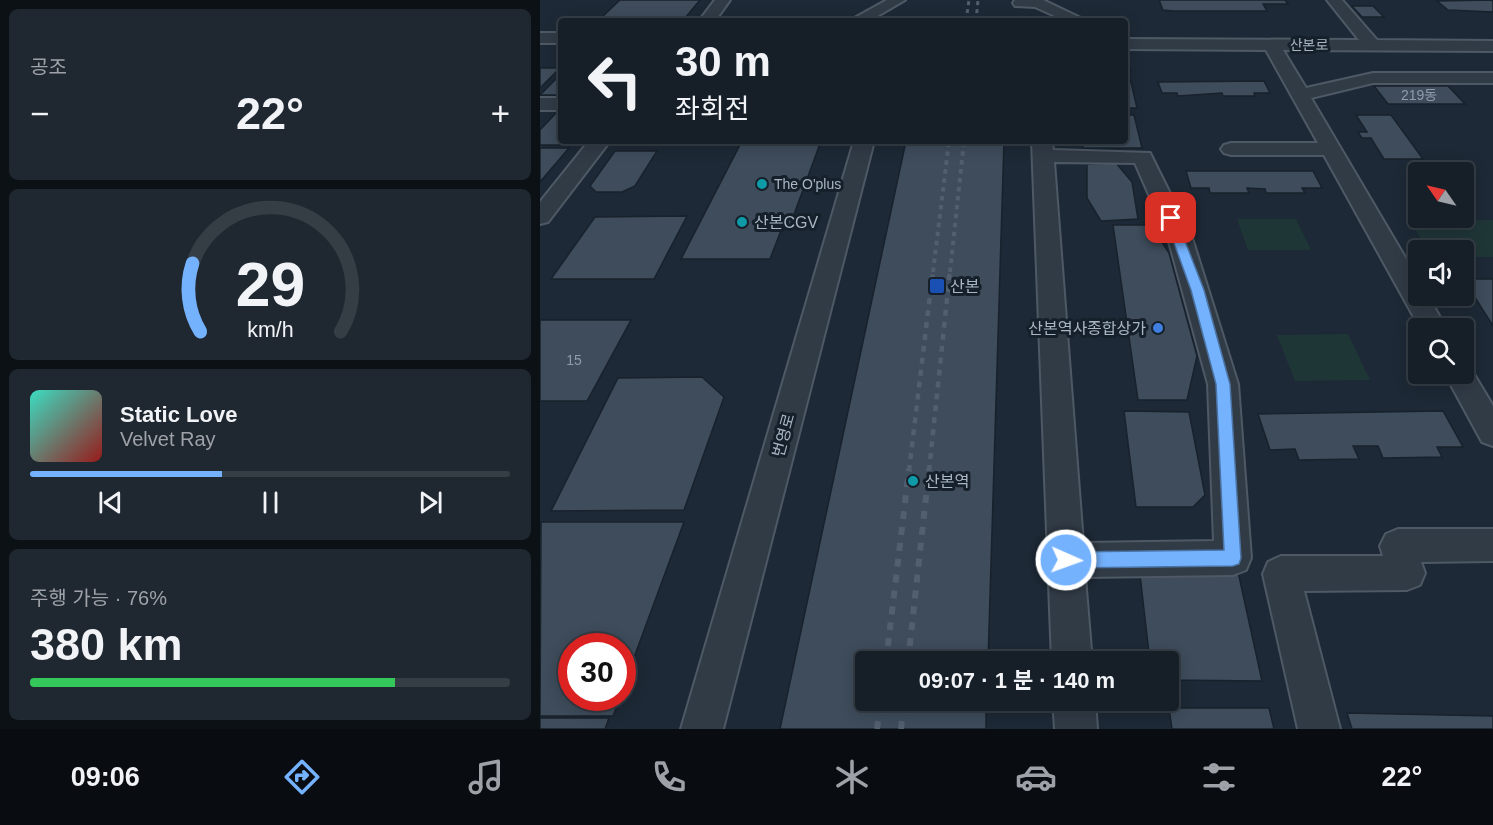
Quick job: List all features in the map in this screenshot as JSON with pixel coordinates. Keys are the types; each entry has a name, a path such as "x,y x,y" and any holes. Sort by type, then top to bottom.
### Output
{"street":[{"path":"709,18 723,0"},
{"path":"863,18 898,0"},
{"path":"900,18 904,0"},
{"path":"1334,0 1371,44"},
{"path":"1037,2 1039,18"},
{"path":"1020,3 1037,2 1072,18"},
{"name":"산본로","path":"1129,42 1493,46"},
{"path":"1272,45 1427,318"},
{"path":"1300,95 1373,78 1493,78"},
{"path":"540,104 558,104"},
{"path":"540,217 547,199 597,144"},
{"name":"번영로","path":"702,729 863,144"},
{"path":"1066,560 1233,558 1223,384 1180,238 1143,157 1043,148 1066,560 1071,651"},
{"path":"1231,149 1331,149"},
{"path":"1475,389 1493,433"},
{"path":"1320,729 1281,573 1407,573 1398,546 1493,545"},
{"path":"1075,711 1076,729"}],"green space":[{"path":"1237,219 1296,219 1311,250 1248,250"},
{"path":"1474,220 1493,220 1493,257 1474,257 1474,240 1422,240 1414,228 1474,228"},
{"path":"1348,334 1370,380 1295,381 1277,335"}],"building":[{"path":"620,0 700,0 685,18 601,18"},
{"path":"1159,0 1285,0 1288,4 1263,4 1267,11 1173,11 1163,10"},
{"path":"1490,0 1493,1 1493,12 1448,10 1437,1"},
{"path":"1352,6 1373,6 1384,17 1362,17"},
{"path":"540,68 558,68 558,70 540,88"},
{"path":"1128,69 1131,71 1129,74 1137,108 1128,108"},
{"path":"558,77 558,95 540,95"},
{"path":"1264,81 1270,93 1254,93 1255,96 1223,96 1222,93 1178,96 1177,93 1162,93 1158,82"},
{"path":"1374,86 1448,86 1465,104 1388,104"},
{"path":"558,112 558,144 578,144 540,145 540,130"},
{"path":"1128,115 1134,115 1142,148 1083,148 1082,144 1128,144"},
{"path":"1356,115 1391,115 1423,159 1384,159 1371,138 1362,138 1358,132 1367,132"},
{"path":"620,144 660,144 659,145"},
{"name":"The O'plus","path":"740,144 820,144 789,228 782,228 770,259 681,259"},
{"name":"산본역","path":"905,144 1004,144 988,651 855,651 855,711 986,711 986,729 780,729"},
{"path":"540,148 569,148 540,182"},
{"path":"615,151 657,151 635,186 622,192 596,192 590,186"},
{"path":"1116,163 1132,182 1138,219 1101,221 1087,198 1087,164"},
{"path":"1186,171 1313,171 1322,188 1302,188 1305,193 1266,193 1265,189 1247,188 1249,193 1210,193 1209,188 1191,188"},
{"path":"687,216 654,279 551,279 595,217"},
{"name":"산본역사종합상가","path":"1113,225 1151,225 1169,253 1197,356 1187,400 1138,400"},
{"path":"1474,279 1493,279 1493,326 1474,296"},
{"path":"540,320 631,320 587,401 540,401"},
{"path":"702,377 724,397 684,510 551,511 618,378"},
{"path":"1124,411 1189,412 1205,495 1193,507 1136,507"},
{"path":"1443,411 1463,447 1437,447 1442,457 1383,458 1378,446 1353,446 1359,459 1299,460 1295,449 1270,450 1258,414"},
{"path":"541,522 684,522 636,652 636,633 558,633 558,711 615,711 613,716 540,716"},
{"path":"1139,566 1237,567 1262,681 1179,680 1179,651 1149,651"},
{"path":"1179,708 1269,708 1274,729 1172,729 1169,711 1179,711"},
{"path":"1347,713 1493,716 1493,729 1352,729"},
{"path":"540,718 609,718 605,729 540,729"}],"railway":[{"path":"966,18 969,0"},
{"path":"976,18 978,0"},
{"path":"933,272 949,144"},
{"path":"950,272 964,144"},
{"path":"909,471 933,270"},
{"path":"929,471 950,270"},
{"path":"887,651 909,469"},
{"path":"909,651 929,469"},
{"path":"877,729 879,711"},
{"path":"901,729 903,711"}],"place":[{"name":"The O'plus","path":"762,184"},
{"name":"산본CGV","path":"742,222"},
{"name":"산본","path":"937,286"},
{"name":"산본역사종합상가","path":"1158,328"},
{"name":"산본역","path":"913,481"}],"route":[{"path":"1066,560 1233,558 1223,384 1197,290 1171,218"}]}
